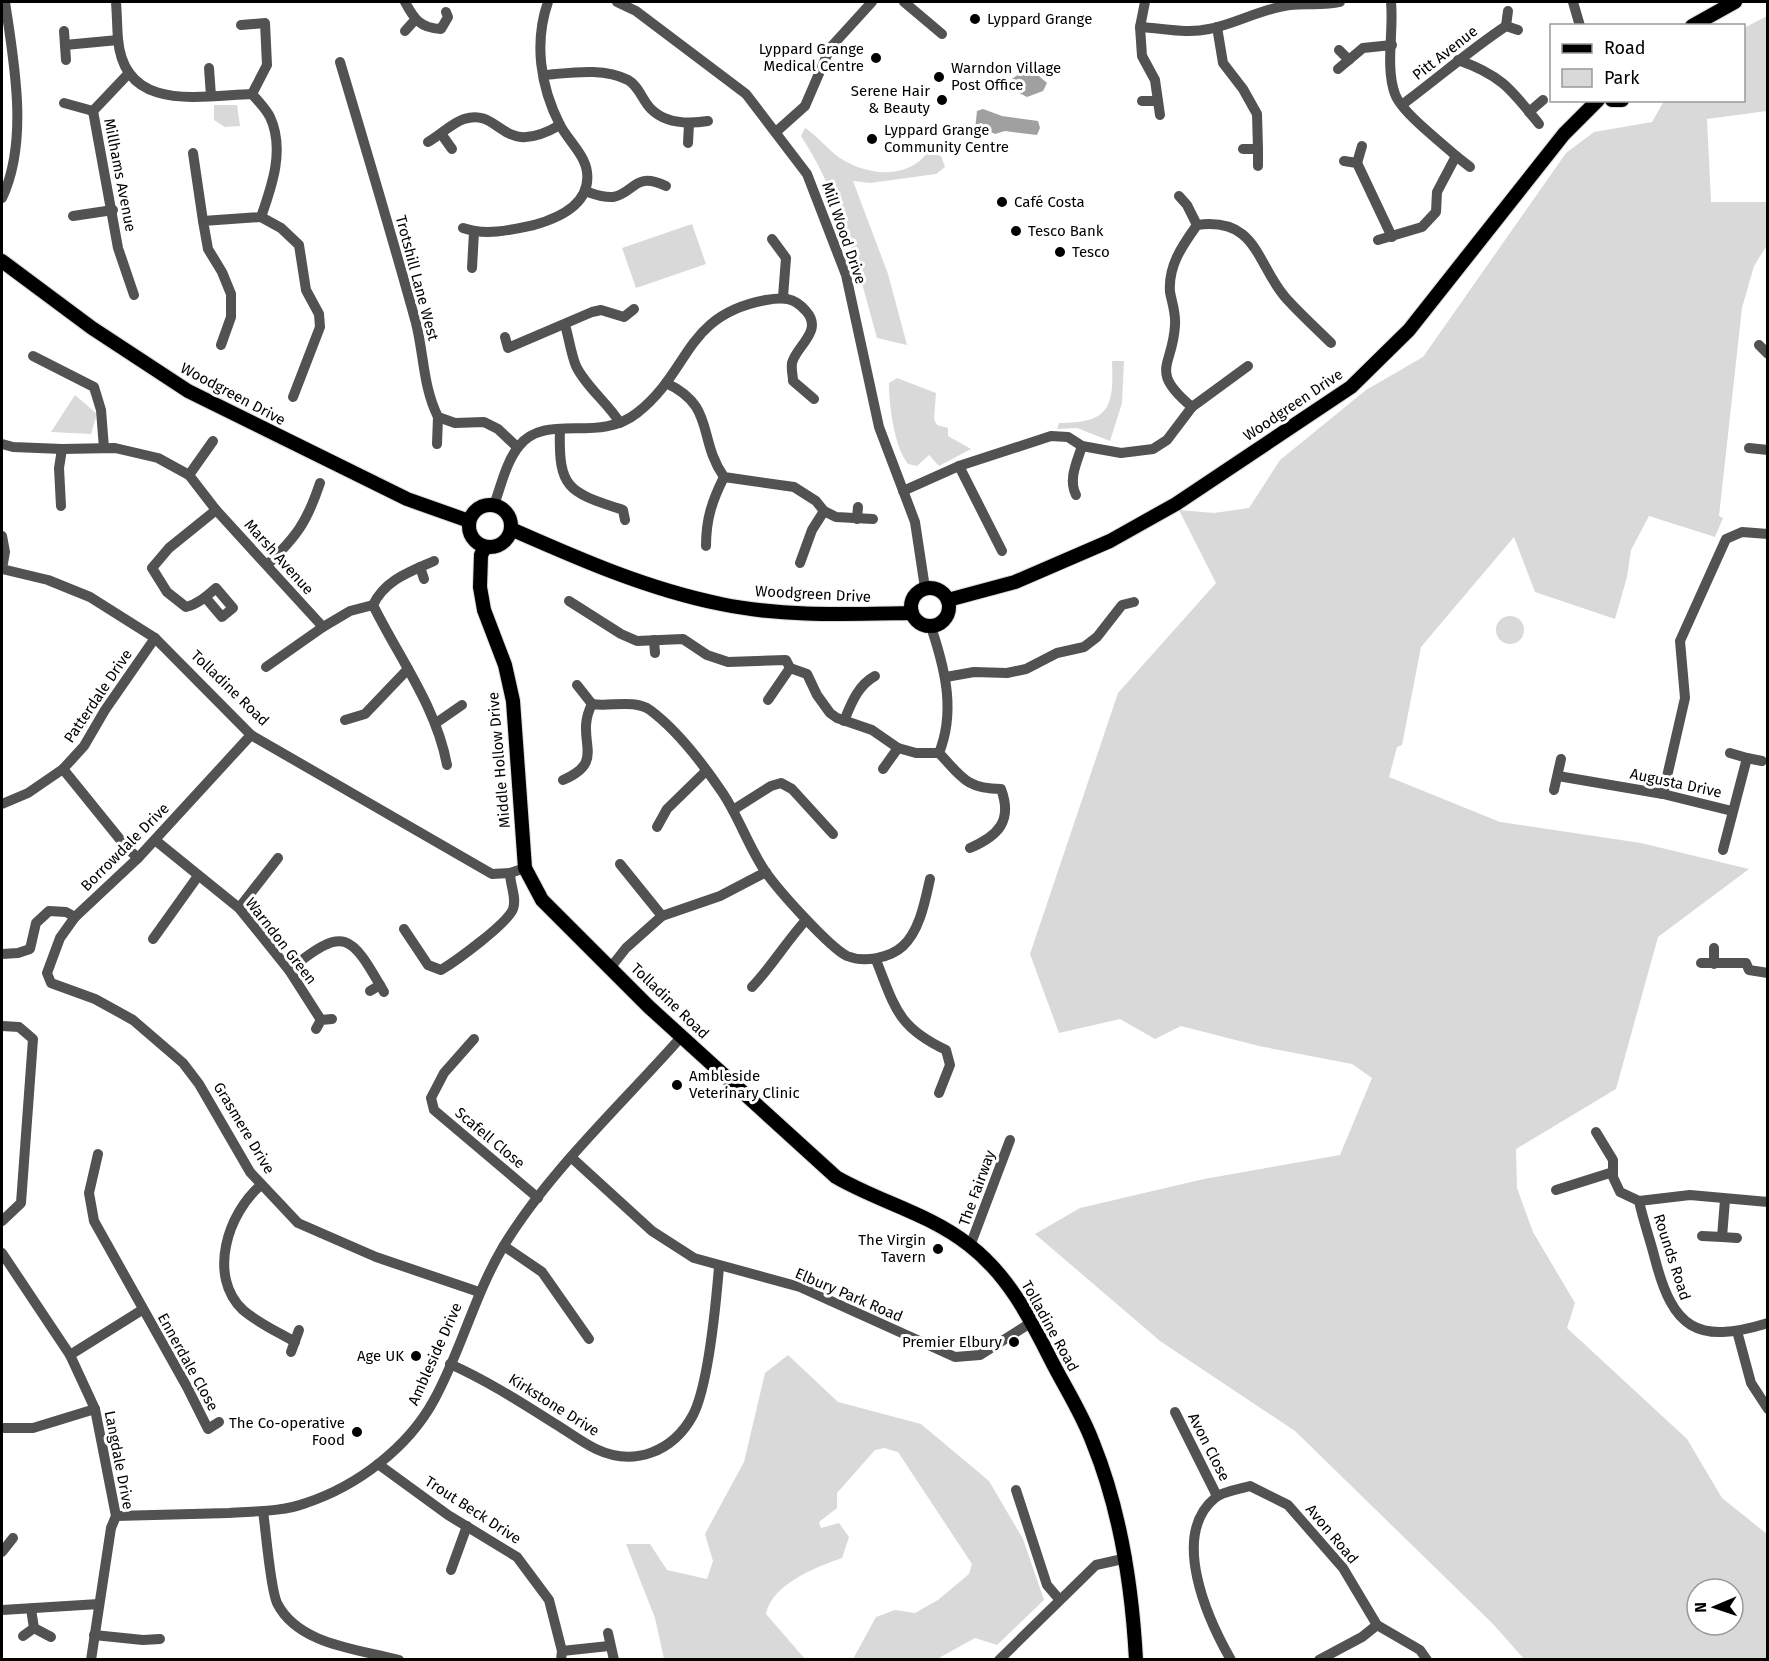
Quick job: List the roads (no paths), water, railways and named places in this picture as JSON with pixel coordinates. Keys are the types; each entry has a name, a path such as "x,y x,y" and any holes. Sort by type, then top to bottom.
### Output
{"main road":[{"path":"1696,24 1735,2"},
{"name":"Woodgreen Drive","path":"948,600 1015,582 1110,542 1176,504 1351,387 1409,330 1564,134 1596,102"},
{"name":"Woodgreen Drive","path":"2,261 92,328 188,391 407,499 469,521"},
{"path":"494,505 502,508 510,518 511,529 507,538 498,545 485,547 476,542 469,531 469,521 474,512 483,506 494,505"},
{"name":"Woodgreen Drive","path":"511,529 596,567 668,591 723,604 796,613 912,613"},
{"name":"Middle Hollow Drive","path":"485,547 481,555 480,587 484,610 505,665 513,701 525,868"},
{"path":"925,588 939,590 948,600 948,614 934,626 923,625 912,613 913,597 925,588"},
{"name":"Tolladine Road","path":"525,868 542,900 682,1036 836,1178 854,1188 909,1209 970,1246 1001,1274 1032,1322 1093,1442 1127,1558 1136,1659"}],"street":[{"path":"2,198 14,164 16,79 5,2"},
{"path":"117,2 118,40 129,73 144,90 170,96 252,94"},
{"path":"405,2 414,21 426,27 441,29 448,17 446,12"},
{"path":"472,268 468,230 500,231 552,220 572,209 585,191 587,172 560,125 539,52 540,25 549,2"},
{"name":"Mill Wood Drive","path":"617,2 639,6 746,94 777,131 807,174 846,275 879,427 915,522 925,588"},
{"path":"777,131 805,106 830,48 872,2"},
{"path":"904,2 942,34"},
{"path":"1145,2 1140,27 1142,56 1155,80 1160,115"},
{"path":"1140,27 1184,32 1217,27 1247,15 1290,5 1340,2"},
{"path":"1391,2 1394,22 1392,45 1395,94 1414,118 1470,167"},
{"path":"1573,2 1579,24"},
{"path":"1508,11 1506,26 1518,30"},
{"path":"405,31 414,21"},
{"path":"241,25 265,23 267,65 252,94"},
{"name":"Pitt Avenue","path":"1402,104 1506,26"},
{"path":"1217,27 1223,63 1257,114 1258,166"},
{"path":"64,31 66,60"},
{"path":"65,45 118,40"},
{"path":"1338,69 1364,48 1392,45"},
{"path":"1339,50 1349,60"},
{"path":"1458,60 1482,69 1507,84 1539,124"},
{"name":"Trotshill Lane West","path":"340,62 417,327 427,391 438,417"},
{"path":"209,68 211,96"},
{"path":"544,75 588,72 614,74 630,81 651,110 674,122 689,124 708,121"},
{"name":"Millhams Avenue","path":"129,73 93,111 99,155 113,210 118,248 134,295"},
{"path":"252,94 270,116 276,141 276,167 261,217"},
{"path":"1142,101 1158,100"},
{"path":"1530,112 1543,100"},
{"path":"64,103 93,111"},
{"path":"428,141 442,135 463,119 476,117 488,119 517,138 535,137 560,125"},
{"path":"688,143 689,124"},
{"path":"442,135 452,149"},
{"path":"1362,146 1357,163 1392,237"},
{"path":"1243,149 1258,149"},
{"path":"193,153 208,249 222,272 231,294 231,317 221,345"},
{"path":"1377,240 1422,227 1436,213 1437,192 1456,156"},
{"path":"1344,161 1357,163"},
{"path":"585,191 602,197 615,197 633,184 642,182 653,181 666,186"},
{"path":"1179,196 1187,205 1197,225"},
{"path":"73,216 113,210"},
{"path":"203,221 261,217 281,228 299,245 306,290 319,314 318,334 293,398"},
{"path":"1192,407 1173,388 1165,365 1175,334 1176,316 1169,275 1178,254 1197,225 1212,223 1237,229 1256,247 1284,296 1331,343"},
{"path":"772,239 786,258 783,297"},
{"path":"494,505 517,447 529,435 543,429 603,429 636,414 666,383 685,350 702,329 718,316 740,307 783,297 796,301 808,313 812,326 807,341 792,364 794,381 814,399"},
{"path":"505,337 508,348 565,325 578,316 601,310 626,321 634,309"},
{"path":"565,325 576,366 586,381 610,406 620,423"},
{"path":"1759,345 1767,354"},
{"path":"33,356 94,387 101,410 104,448"},
{"path":"903,491 959,466 1052,436 1068,437 1082,446 1122,453 1153,449 1167,440 1192,407 1248,366"},
{"path":"666,383 691,398 700,411 709,452 724,477"},
{"path":"437,444 438,417 455,423 484,422 498,429 517,447"},
{"path":"560,429 561,471 569,486 583,497 623,510 625,520"},
{"path":"189,475 213,441"},
{"name":"Marsh Avenue","path":"2,444 13,447 63,449 115,448 158,458 189,475 216,510 323,627"},
{"path":"1076,495 1072,487 1073,476 1082,446"},
{"path":"1749,448 1767,450"},
{"path":"61,506 59,468 63,449"},
{"path":"959,466 1002,551"},
{"path":"724,477 794,487 816,501 824,511 836,517 873,519"},
{"path":"706,546 706,520 710,504 724,477"},
{"path":"267,565 292,540 308,518 320,483"},
{"path":"857,519 858,507"},
{"path":"205,597 186,607 167,592 152,568 169,548 216,510"},
{"path":"800,563 812,530 824,511"},
{"path":"1663,794 1685,699 1680,641 1726,539 1742,532 1767,534"},
{"name":"Tolladine Road","path":"2,537 5,552 2,569 48,580 90,597 156,638 252,735 492,874 510,873 525,868"},
{"path":"266,667 350,611 372,605 379,592 398,577 434,561"},
{"path":"420,567 424,579"},
{"path":"569,601 621,634 637,641 683,639 707,655 728,662 786,660 790,668 807,674 830,713 844,721 872,730 898,748 916,753 939,753 958,775 971,785 1001,789 1005,816 1001,825 988,840 970,848"},
{"path":"946,677 974,672 1007,673 1026,669 1057,653 1084,647 1097,637 1122,605 1134,602"},
{"path":"372,605 408,669 442,737 447,765"},
{"path":"934,626 933,633 946,677 947,734 939,753"},
{"name":"Patterdale Drive","path":"2,804 28,793 63,770 84,746 105,710 156,638"},
{"path":"654,640 655,653"},
{"path":"768,700 790,668"},
{"path":"345,720 365,714 408,669"},
{"path":"844,721 855,695 875,676"},
{"path":"577,685 592,704 609,706 635,704 648,709 706,771 733,810 766,872 806,920 848,956 876,960 903,946 919,920 930,879"},
{"path":"563,780 578,773 586,765 589,755 584,733 586,716 592,704"},
{"path":"435,723 462,705"},
{"name":"Borrowdale Drive","path":"61,988 51,983 47,973 60,938 75,917 138,858 252,735"},
{"path":"883,769 898,748"},
{"path":"1730,753 1762,760"},
{"name":"Augusta Drive","path":"1558,776 1663,794 1732,811 1747,758"},
{"path":"1554,790 1561,759"},
{"path":"63,770 127,848 138,858"},
{"path":"657,827 667,809 706,771"},
{"path":"733,810 771,786 781,783 792,789 833,834"},
{"path":"1723,850 1732,811"},
{"name":"Warndon Green","path":"155,840 239,908 289,970 323,1023"},
{"path":"239,908 271,861"},
{"path":"620,864 662,916"},
{"path":"611,967 632,942 662,916 720,896 766,872"},
{"path":"404,929 428,965 441,970 468,951 513,911 515,898 510,888 510,873"},
{"path":"153,939 198,876"},
{"path":"2,954 18,954 30,949 36,923 49,911 66,912 75,917"},
{"path":"752,987 770,969 786,942 806,920"},
{"path":"289,970 318,947 332,940 342,942 359,950 382,989 370,992"},
{"path":"1714,948 1714,964"},
{"path":"876,960 892,1000 908,1027 925,1040 946,1050 950,1065 939,1093"},
{"path":"1701,963 1746,963 1749,970 1767,973"},
{"name":"Grasmere Drive","path":"61,988 94,999 134,1020 183,1063 199,1084 241,1159 261,1185 298,1223 326,1238 479,1292"},
{"path":"2,1026 19,1027 33,1039 21,1203 2,1221"},
{"name":"Ambleside Drive","path":"116,1516 263,1511 304,1504 338,1490 378,1464 415,1431 434,1400 479,1292 504,1246 538,1198 682,1036"},
{"name":"Scafell Close","path":"474,1039 444,1073 431,1098 434,1110 538,1198"},
{"name":"Rounds Road","path":"1596,1132 1613,1160 1613,1172 1620,1192 1639,1201 1662,1283 1676,1314 1683,1321 1706,1330 1737,1331 1767,1323"},
{"name":"The Fairway","path":"970,1246 1010,1140"},
{"name":"Ennerdale Close","path":"98,1154 89,1193 94,1221 208,1429 219,1422"},
{"name":"Elbury Park Road","path":"572,1158 652,1231 694,1258 719,1267 800,1287 954,1357 980,1355 1032,1322"},
{"path":"1556,1190 1613,1172"},
{"path":"261,1185 248,1196 230,1232 224,1266 231,1291 242,1309 293,1347 299,1330"},
{"path":"1639,1201 1672,1195 1767,1202"},
{"path":"1722,1237 1725,1200"},
{"path":"1702,1236 1737,1238"},
{"path":"504,1246 542,1272 588,1332"},
{"name":"Langdale Drive","path":"2,1254 70,1355 95,1409 116,1516 111,1528 91,1659"},
{"name":"Kirkstone Drive","path":"450,1364 487,1380 596,1449 626,1458 654,1453 676,1438 693,1415 702,1386 719,1267"},
{"name":"Ennerdale Close","path":"70,1355 142,1310"},
{"path":"1737,1331 1751,1383 1767,1409"},
{"path":"2,1428 33,1428 95,1409"},
{"name":"Avon Close","path":"1175,1412 1217,1496"},
{"name":"Trout Beck Drive","path":"378,1464 467,1526 517,1557 549,1600 561,1655"},
{"name":"Avon Road","path":"1217,1496 1250,1486 1288,1505 1343,1568 1377,1625 1420,1650 1427,1659"},
{"path":"1016,1490 1047,1585 1059,1599"},
{"path":"1217,1496 1200,1514 1193,1530 1194,1551 1205,1607 1230,1659"},
{"path":"263,1511 276,1602 295,1627 319,1639 399,1659"},
{"path":"451,1570 467,1526"},
{"path":"2,1552 13,1538"},
{"path":"999,1659 1096,1565 1127,1558"},
{"path":"2,1610 99,1604"},
{"path":"31,1609 34,1628"},
{"path":"1320,1659 1362,1637 1377,1625"},
{"path":"23,1636 34,1628"},
{"path":"34,1628 51,1636"},
{"path":"608,1633 609,1646 614,1659"},
{"path":"94,1635 143,1640 160,1639"},
{"path":"561,1655 609,1646"}],"place":[{"name":"Lyppard Grange","path":"975,19"},
{"name":"Lyppard Grange Medical Centre","path":"876,58"},
{"name":"Warndon Village Post Office","path":"939,77"},
{"name":"Serene Hair & Beauty","path":"942,100"},
{"name":"Lyppard Grange Community Centre","path":"872,139"},
{"name":"Café Costa","path":"1002,202"},
{"name":"Tesco Bank","path":"1016,231"},
{"name":"Tesco","path":"1060,252"},
{"name":"Ambleside Veterinary Clinic","path":"677,1085"},
{"name":"The Virgin Tavern","path":"938,1249"},
{"name":"Premier Elbury","path":"1014,1342"},
{"name":"Age UK","path":"416,1356"},
{"name":"The Co-operative Food","path":"357,1432"}]}
